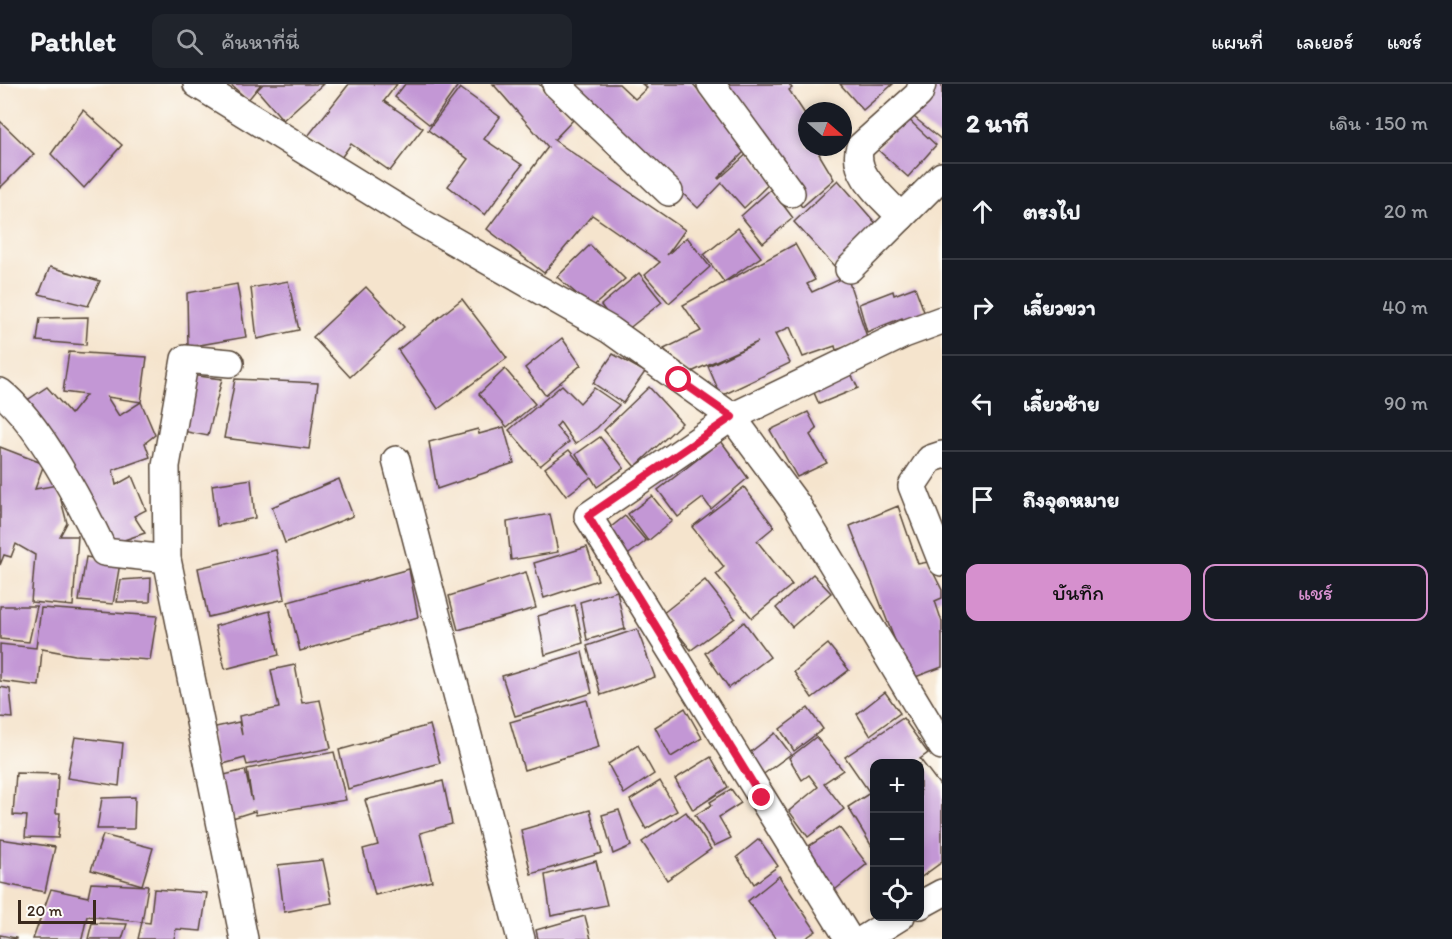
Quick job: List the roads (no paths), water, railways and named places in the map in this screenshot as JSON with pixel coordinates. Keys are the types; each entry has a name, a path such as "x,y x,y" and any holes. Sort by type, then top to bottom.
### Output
{"street":[{"path":"197,84 422,223 610,330 732,417 797,505 942,746"},
{"path":"556,84 669,192"},
{"path":"711,84 790,193"},
{"path":"901,217 860,170 856,158 860,147 919,94 922,84"},
{"path":"849,269 942,176"},
{"path":"849,939 588,516 732,417 904,334 942,320"},
{"path":"230,363 185,360 166,466 167,559 244,939"},
{"path":"0,392 18,405 84,510 104,552 167,559"},
{"path":"942,455 930,459 912,486 942,562"},
{"path":"396,460 521,939"},
{"path":"924,903 942,893"},
{"path":"864,939 893,921"}]}
